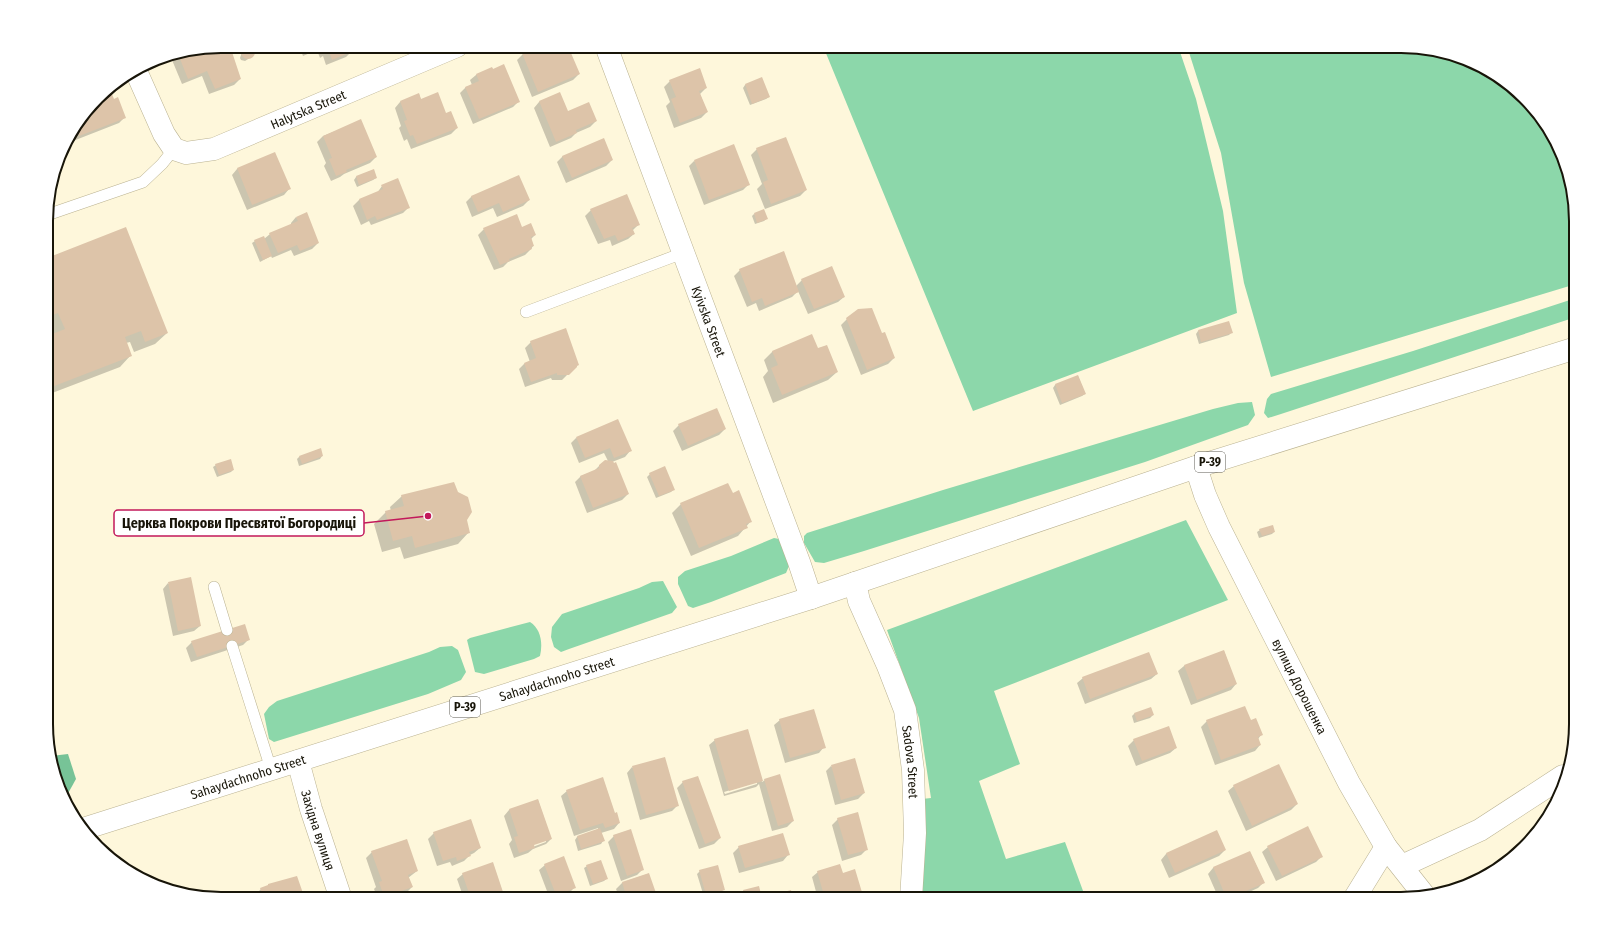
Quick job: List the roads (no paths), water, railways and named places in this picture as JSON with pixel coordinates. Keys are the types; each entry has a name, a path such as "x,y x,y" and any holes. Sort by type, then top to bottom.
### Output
{"street":[{"name":"Halytska Street","path":"169,142 186,153 214,149 440,53"},
{"name":"Kyivska Street","path":"609,53 800,562 811,598"},
{"path":"138,75 169,142"},
{"name":"Р-39","path":"851,584 1196,467 1569,350"},
{"name":"вулиця Дорошенка","path":"1196,467 1219,527 1349,783 1386,847 1421,891"},
{"name":"Sahaydachnoho Street","path":"89,827 851,584"},
{"name":"Sadova Street","path":"851,584 873,631 905,710 913,778 915,833 911,892"},
{"name":"Західна вулиця","path":"298,761 311,809 339,892"},
{"path":"1402,866 1480,830 1560,778"},
{"path":"1358,892 1386,847"}],"lane":[{"path":"53,213 142,182 162,164 169,142"},
{"path":"526,312 684,253"},
{"path":"214,587 227,630"},
{"path":"232,646 271,769"}],"place":[{"name":"Церква Покрови Пресвятої Богородиці","path":"428,516"}]}
